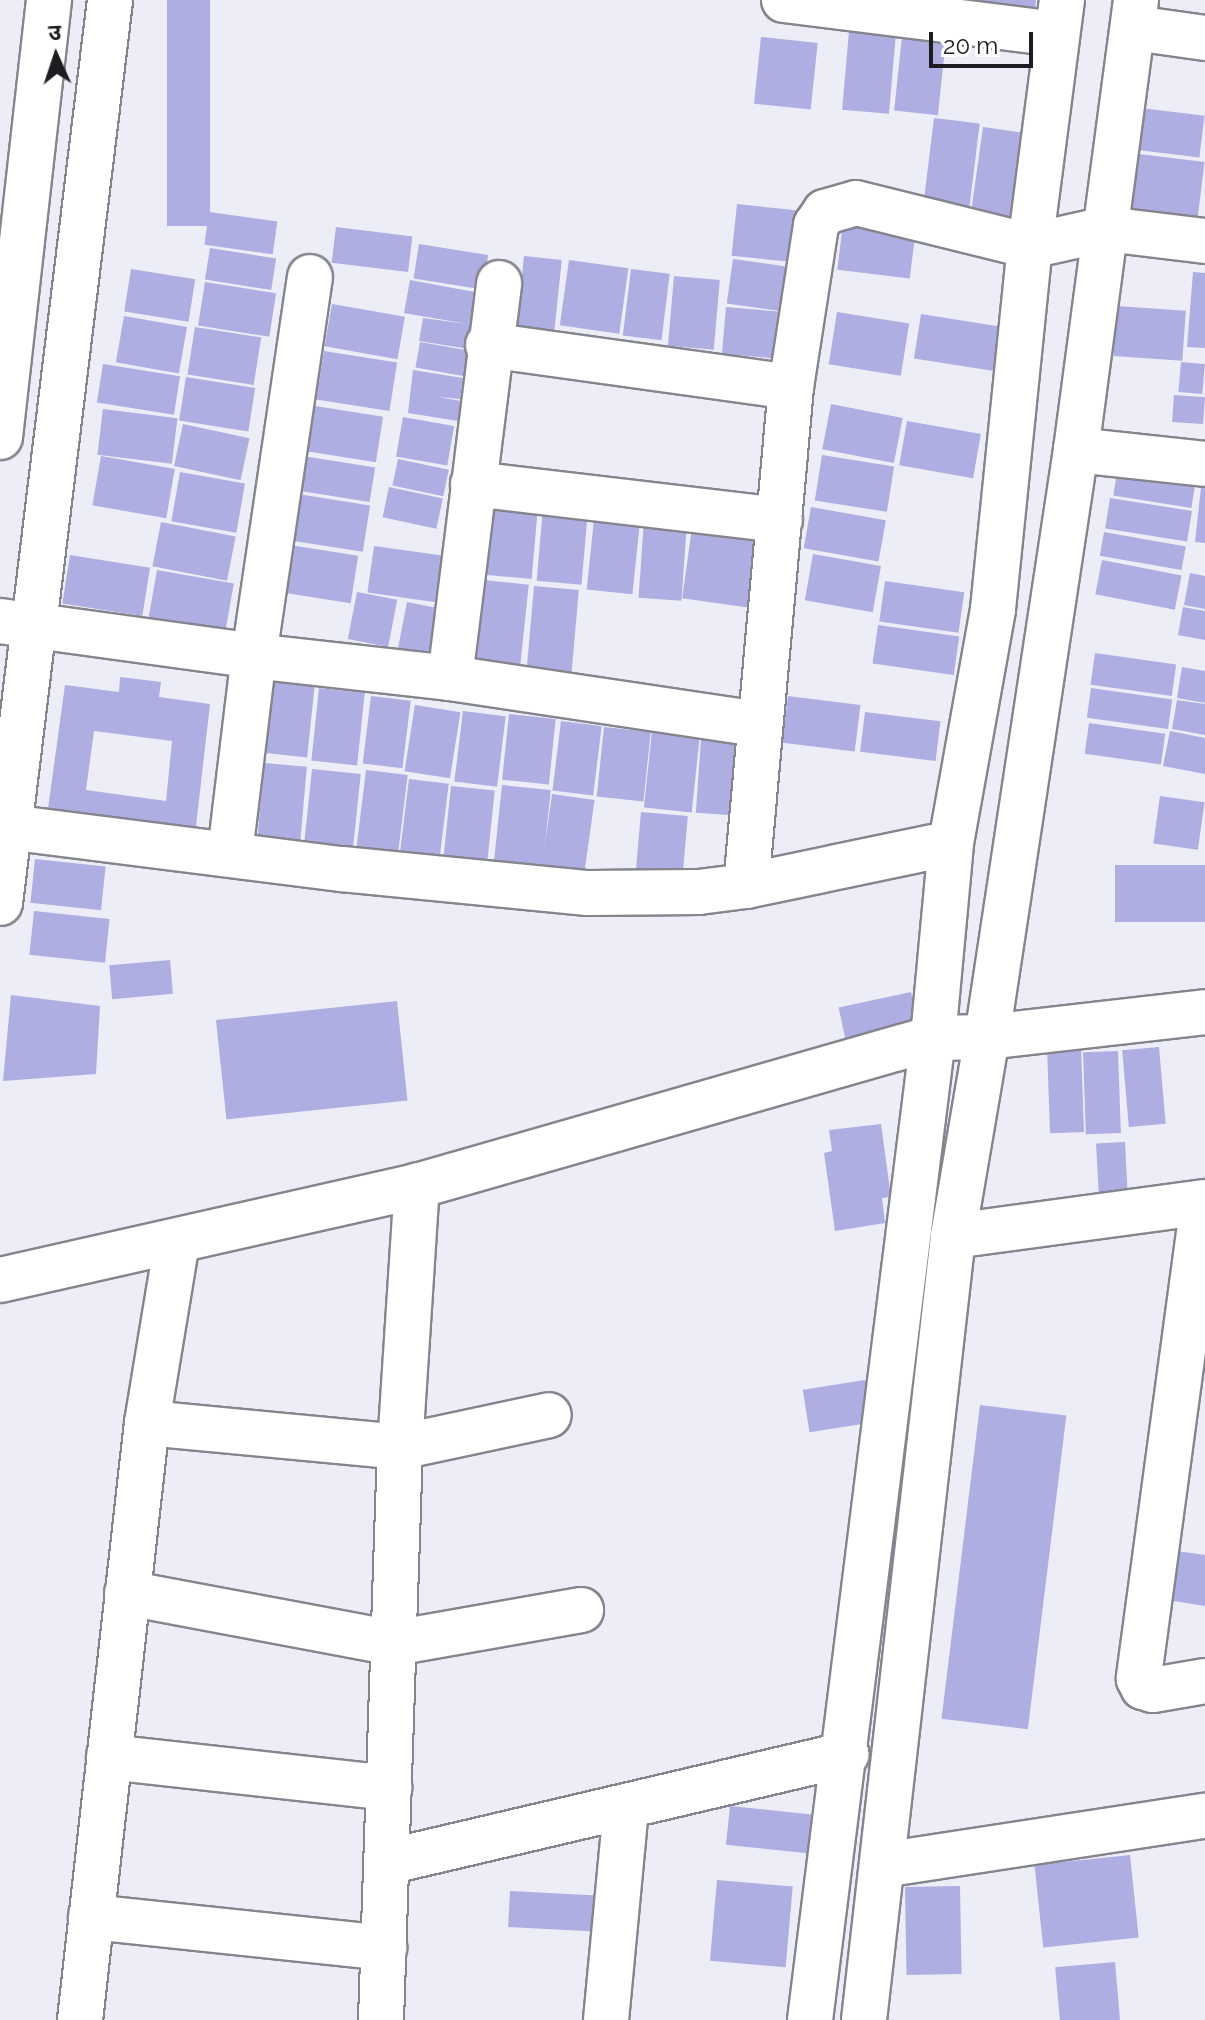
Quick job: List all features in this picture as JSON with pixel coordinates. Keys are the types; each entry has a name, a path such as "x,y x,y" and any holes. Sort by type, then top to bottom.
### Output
{"street":[{"path":"0,437 15,175 49,0"},
{"path":"0,903 17,623 76,302 110,0"},
{"path":"784,0 1059,17 1030,246 993,609 951,843 933,1038 846,1754 810,2020"},
{"path":"864,2020 953,1236 987,1037 1076,450 1135,14 1205,38"},
{"path":"746,886 791,387 816,225 825,212 856,203 1030,246 1106,229 1205,241"},
{"path":"230,853 254,656 310,277"},
{"path":"450,678 488,345 499,283"},
{"path":"8,292 76,302"},
{"path":"488,345 791,387"},
{"path":"1076,450 1205,464"},
{"path":"473,484 780,520"},
{"path":"17,623 254,656 450,678 759,724"},
{"path":"4,826 342,869 588,893 699,892 746,886 951,843"},
{"path":"0,1280 417,1186 933,1038 987,1037 1205,1012"},
{"path":"381,2020 400,1447 417,1186"},
{"path":"953,1236 1204,1202 1188,1417 1139,1679 1143,1687 1153,1690 1205,1681"},
{"path":"80,2020 147,1423 177,1241"},
{"path":"147,1423 400,1447 549,1415"},
{"path":"127,1593 394,1643 581,1610"},
{"path":"387,1862 846,1754"},
{"path":"109,1757 389,1788"},
{"path":"606,2020 626,1807"},
{"path":"883,1865 1205,1816"},
{"path":"91,1917 384,1948"}],"building":[{"path":"167,0 210,0 210,226 167,226"},
{"path":"962,0 1036,0 1035,12 962,10"},
{"path":"849,31 896,35 889,114 842,110"},
{"path":"902,36 946,41 938,115 894,111"},
{"path":"761,37 818,43 811,110 754,104"},
{"path":"1141,108 1205,116 1199,157 1136,150"},
{"path":"934,118 980,124 969,213 923,207"},
{"path":"983,127 1025,133 1012,220 971,214"},
{"path":"1139,154 1205,162 1198,217 1132,209"},
{"path":"737,204 803,211 797,263 732,256"},
{"path":"209,212 277,222 273,254 204,245"},
{"path":"843,223 915,232 910,279 837,270"},
{"path":"336,227 412,236 408,272 332,263"},
{"path":"419,244 488,255 483,290 414,279"},
{"path":"210,248 276,258 271,290 205,280"},
{"path":"524,256 562,260 553,340 516,336"},
{"path":"733,259 800,268 794,313 727,304"},
{"path":"569,260 628,268 619,334 560,325"},
{"path":"131,269 195,279 188,322 124,311"},
{"path":"631,269 670,274 662,340 623,336"},
{"path":"1193,272 1205,273 1205,348 1187,347"},
{"path":"674,276 720,280 714,350 668,346"},
{"path":"410,280 480,293 469,349 419,341 423,318 468,324 404,313"},
{"path":"205,282 276,293 269,337 198,325"},
{"path":"332,304 405,317 397,359 325,346"},
{"path":"1117,306 1186,311 1182,361 1114,356"},
{"path":"726,307 790,313 786,359 722,354"},
{"path":"837,312 909,323 901,376 829,364"},
{"path":"921,314 1001,327 994,371 914,358"},
{"path":"124,316 187,327 179,373 116,362"},
{"path":"195,327 261,337 254,385 187,374"},
{"path":"420,342 470,351 466,376 415,368"},
{"path":"324,351 397,363 389,411 316,399"},
{"path":"1181,362 1205,364 1202,394 1178,392"},
{"path":"103,364 180,376 174,415 97,403"},
{"path":"413,370 463,378 460,399 438,397 461,401 458,421 408,413"},
{"path":"186,377 255,388 248,431 179,420"},
{"path":"1174,395 1205,397 1203,424 1172,422"},
{"path":"831,404 903,418 894,463 822,449"},
{"path":"309,405 383,417 376,462 302,450"},
{"path":"103,409 177,418 172,464 97,455"},
{"path":"403,417 454,426 447,465 396,456"},
{"path":"907,421 981,434 973,478 899,465"},
{"path":"183,424 250,438 241,480 174,466"},
{"path":"822,455 894,466 887,512 815,500"},
{"path":"101,456 175,469 166,518 92,505"},
{"path":"303,456 375,467 370,502 298,491"},
{"path":"398,459 449,470 443,496 392,485"},
{"path":"1119,460 1197,472 1191,508 1113,496"},
{"path":"1205,469 1205,543 1195,542"},
{"path":"180,472 245,483 236,533 171,521"},
{"path":"389,487 443,498 436,529 383,517"},
{"path":"298,494 370,505 363,552 291,540"},
{"path":"1110,498 1192,511 1187,542 1105,529"},
{"path":"490,504 538,508 532,579 484,575"},
{"path":"811,507 886,520 879,562 804,548"},
{"path":"543,508 588,512 581,585 537,581"},
{"path":"595,510 641,515 632,594 587,590"},
{"path":"644,520 687,523 681,601 639,598"},
{"path":"693,521 773,532 762,610 682,598"},
{"path":"161,522 236,537 227,581 152,566"},
{"path":"1104,532 1186,546 1182,570 1100,556"},
{"path":"290,545 358,556 351,603 282,592"},
{"path":"374,546 442,556 436,602 367,593"},
{"path":"813,554 881,566 873,612 805,600"},
{"path":"70,555 150,568 142,616 62,603"},
{"path":"1102,560 1182,575 1175,610 1095,594"},
{"path":"157,570 234,584 225,631 149,617"},
{"path":"1190,573 1205,576 1205,609 1184,605"},
{"path":"484,580 529,585 520,665 476,661"},
{"path":"885,581 964,592 959,633 879,622"},
{"path":"534,586 579,590 572,672 527,668"},
{"path":"357,592 397,600 388,647 348,639"},
{"path":"407,602 437,608 428,658 397,652"},
{"path":"1183,607 1205,611 1205,640 1178,635"},
{"path":"878,625 959,636 954,675 873,664"},
{"path":"1095,653 1176,664 1172,696 1091,685"},
{"path":"1182,667 1205,671 1205,703 1177,698"},
{"path":"120,677 161,682 159,697 210,704 195,835 47,816 65,685 119,692","holes":["94,731 172,741 166,801 86,790"]},
{"path":"269,680 315,685 307,757 261,753"},
{"path":"319,688 365,693 357,765 311,761"},
{"path":"1091,688 1172,699 1168,729 1087,718"},
{"path":"371,696 411,701 402,768 363,763"},
{"path":"788,696 860,705 855,752 782,743"},
{"path":"1177,700 1205,704 1205,735 1172,729"},
{"path":"415,705 460,712 450,778 405,771"},
{"path":"463,711 506,716 497,787 454,781"},
{"path":"865,712 940,721 936,761 860,752"},
{"path":"509,714 556,719 549,785 502,780"},
{"path":"561,721 602,726 593,795 552,790"},
{"path":"1089,723 1165,734 1161,764 1085,754"},
{"path":"604,727 651,732 643,802 597,797"},
{"path":"652,731 700,736 692,813 644,808"},
{"path":"1170,731 1205,738 1205,774 1163,766"},
{"path":"701,739 741,742 736,816 696,813"},
{"path":"264,763 307,767 300,845 257,842"},
{"path":"312,769 361,774 353,850 304,845"},
{"path":"366,770 408,775 398,855 356,849"},
{"path":"409,779 449,784 439,859 400,854"},
{"path":"502,785 551,790 542,870 494,865"},
{"path":"451,786 495,791 487,861 444,857"},
{"path":"552,794 595,800 584,875 541,869"},
{"path":"1160,796 1205,802 1198,850 1153,844"},
{"path":"641,812 688,816 682,884 635,880"},
{"path":"35,859 106,866 101,910 30,903"},
{"path":"1115,865 1205,865 1205,922 1115,922"},
{"path":"34,911 110,919 105,963 29,955"},
{"path":"170,960 173,994 112,999 109,965"},
{"path":"911,992 918,1025 846,1041 839,1007"},
{"path":"11,995 100,1006 96,1074 3,1081"},
{"path":"397,1001 407,1100 226,1119 216,1020"},
{"path":"1081,1046 1084,1132 1050,1133 1047,1047"},
{"path":"1159,1047 1166,1124 1129,1127 1122,1050"},
{"path":"1118,1051 1121,1133 1086,1134 1083,1052"},
{"path":"881,1124 891,1197 882,1198 885,1223 835,1231 824,1153 832,1151 829,1130"},
{"path":"1125,1142 1128,1202 1099,1203 1096,1144"},
{"path":"865,1380 872,1422 810,1432 803,1390"},
{"path":"980,1405 1066,1416 1028,1729 941,1719"},
{"path":"1169,1550 1205,1555 1205,1606 1161,1599"},
{"path":"730,1806 812,1815 807,1853 726,1845"},
{"path":"1130,1855 1139,1938 1043,1948 1035,1865"},
{"path":"717,1880 793,1887 786,1967 710,1961"},
{"path":"960,1886 962,1974 907,1975 905,1887"},
{"path":"510,1891 597,1896 595,1932 508,1927"},
{"path":"1115,1962 1120,2020 1060,2020 1055,1967"}]}
